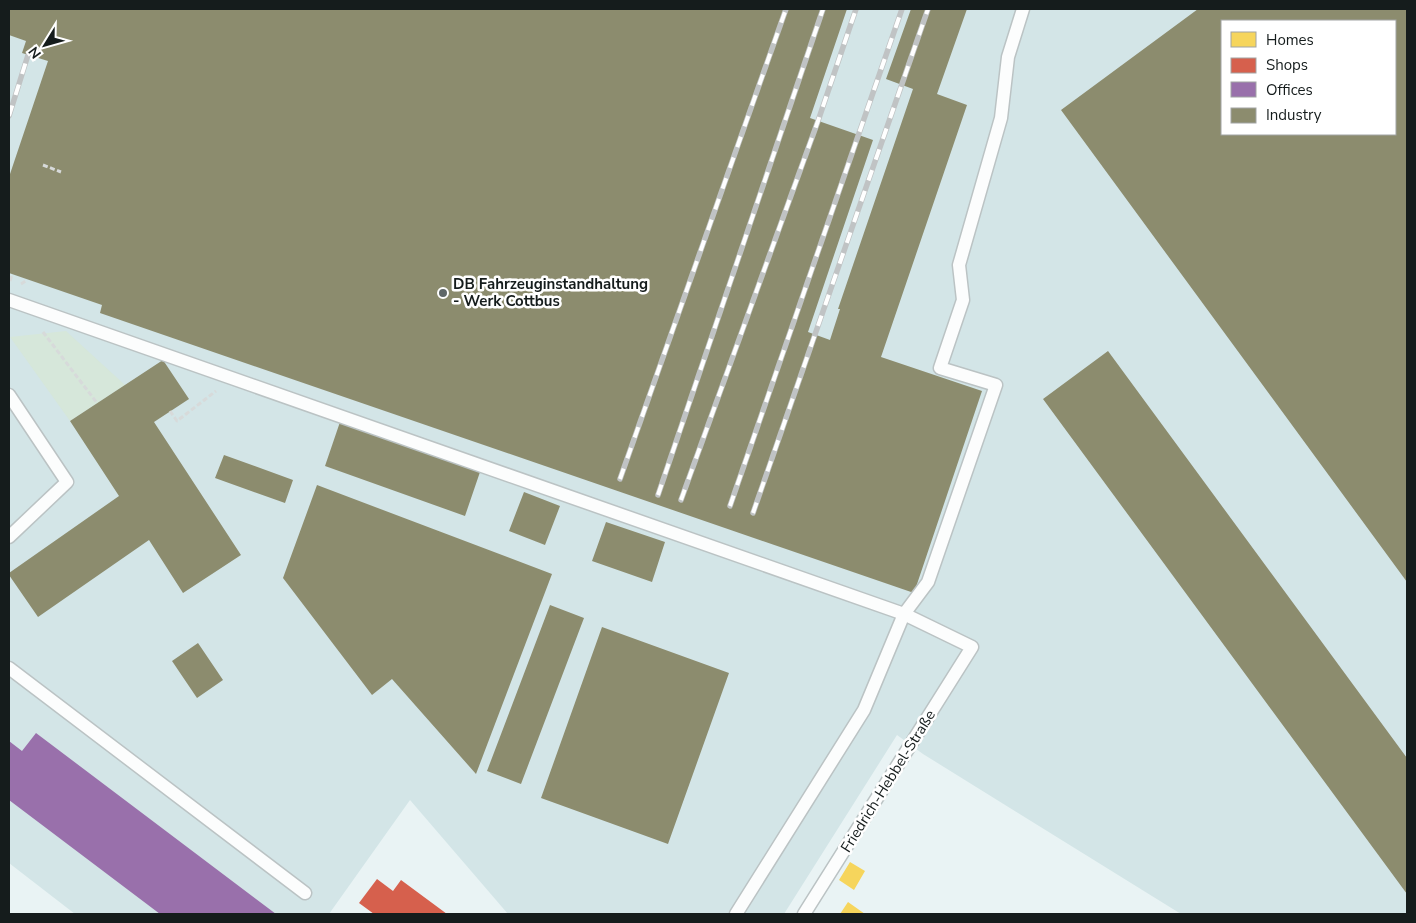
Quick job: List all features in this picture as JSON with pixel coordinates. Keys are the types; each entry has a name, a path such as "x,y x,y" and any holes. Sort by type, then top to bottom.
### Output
{"lane":[{"path":"736,914 864,710 904,614 928,582 996,386 940,368 963,300 959,265 1001,118 1008,57 1022,9"},
{"path":"9,300 904,614"},
{"path":"9,395 67,482 9,537"},
{"name":"Friedrich-Hebbel-Straße","path":"804,914 972,647 904,614"},
{"path":"9,668 305,893"}],"path":[{"path":"42,165 61,172"},
{"path":"9,284 12,275"},
{"path":"49,340 97,403"},
{"path":"170,411 177,420 232,378"}],"shaded area":[{"path":"9,9 1407,9 1407,914 1181,914 923,754 897,735 784,914 508,914 410,800 329,914 75,914 9,863"}],"green space":[{"path":"66,331 125,385 70,421 10,337"}],"building: Homes":[{"path":"850,862 865,871 854,890 839,880"},
{"path":"848,902 865,914 840,914"}],"building: Shops":[{"path":"377,879 393,891 401,880 447,914 374,914 359,903"}],"building: Offices":[{"path":"36,733 276,914 160,914 9,800 9,741 22,751"}],"building: Industry":[{"name":"DB Fahrzeuginstandhaltung - Werk Cottbus","path":"9,9 847,9 810,118 873,140 808,332 830,340 840,309 838,309 913,89 886,79 911,9 967,9 937,94 967,105 881,357 982,391 914,593 100,313 102,305 9,273 9,177 48,61 22,53 26,41 9,35"},
{"path":"1198,9 1407,9 1407,582 1061,110"},
{"path":"1108,351 1407,758 1407,894 1043,399"},
{"path":"163,360 189,399 154,422 241,555 183,593 149,540 38,617 9,573 119,496 70,421"},
{"path":"340,422 480,472 465,516 325,466"},
{"path":"224,455 293,480 285,503 215,478"},
{"path":"317,485 552,574 476,774 392,679 372,695 283,578"},
{"path":"524,492 560,506 545,545 509,531"},
{"path":"606,522 665,542 652,582 592,561"},
{"path":"550,605 584,618 521,784 487,771"},
{"path":"602,627 729,673 668,844 541,798"},
{"path":"198,643 223,680 197,698 172,661"}],"railway":[{"path":"620,479 786,9"},
{"path":"658,495 823,9"},
{"path":"681,500 818,121 856,9"},
{"path":"730,506 902,9"},
{"path":"753,513 928,9"},
{"path":"9,116 28,55"}],"place":[{"name":"DB Fahrzeuginstandhaltung - Werk Cottbus","path":"443,293"}]}
